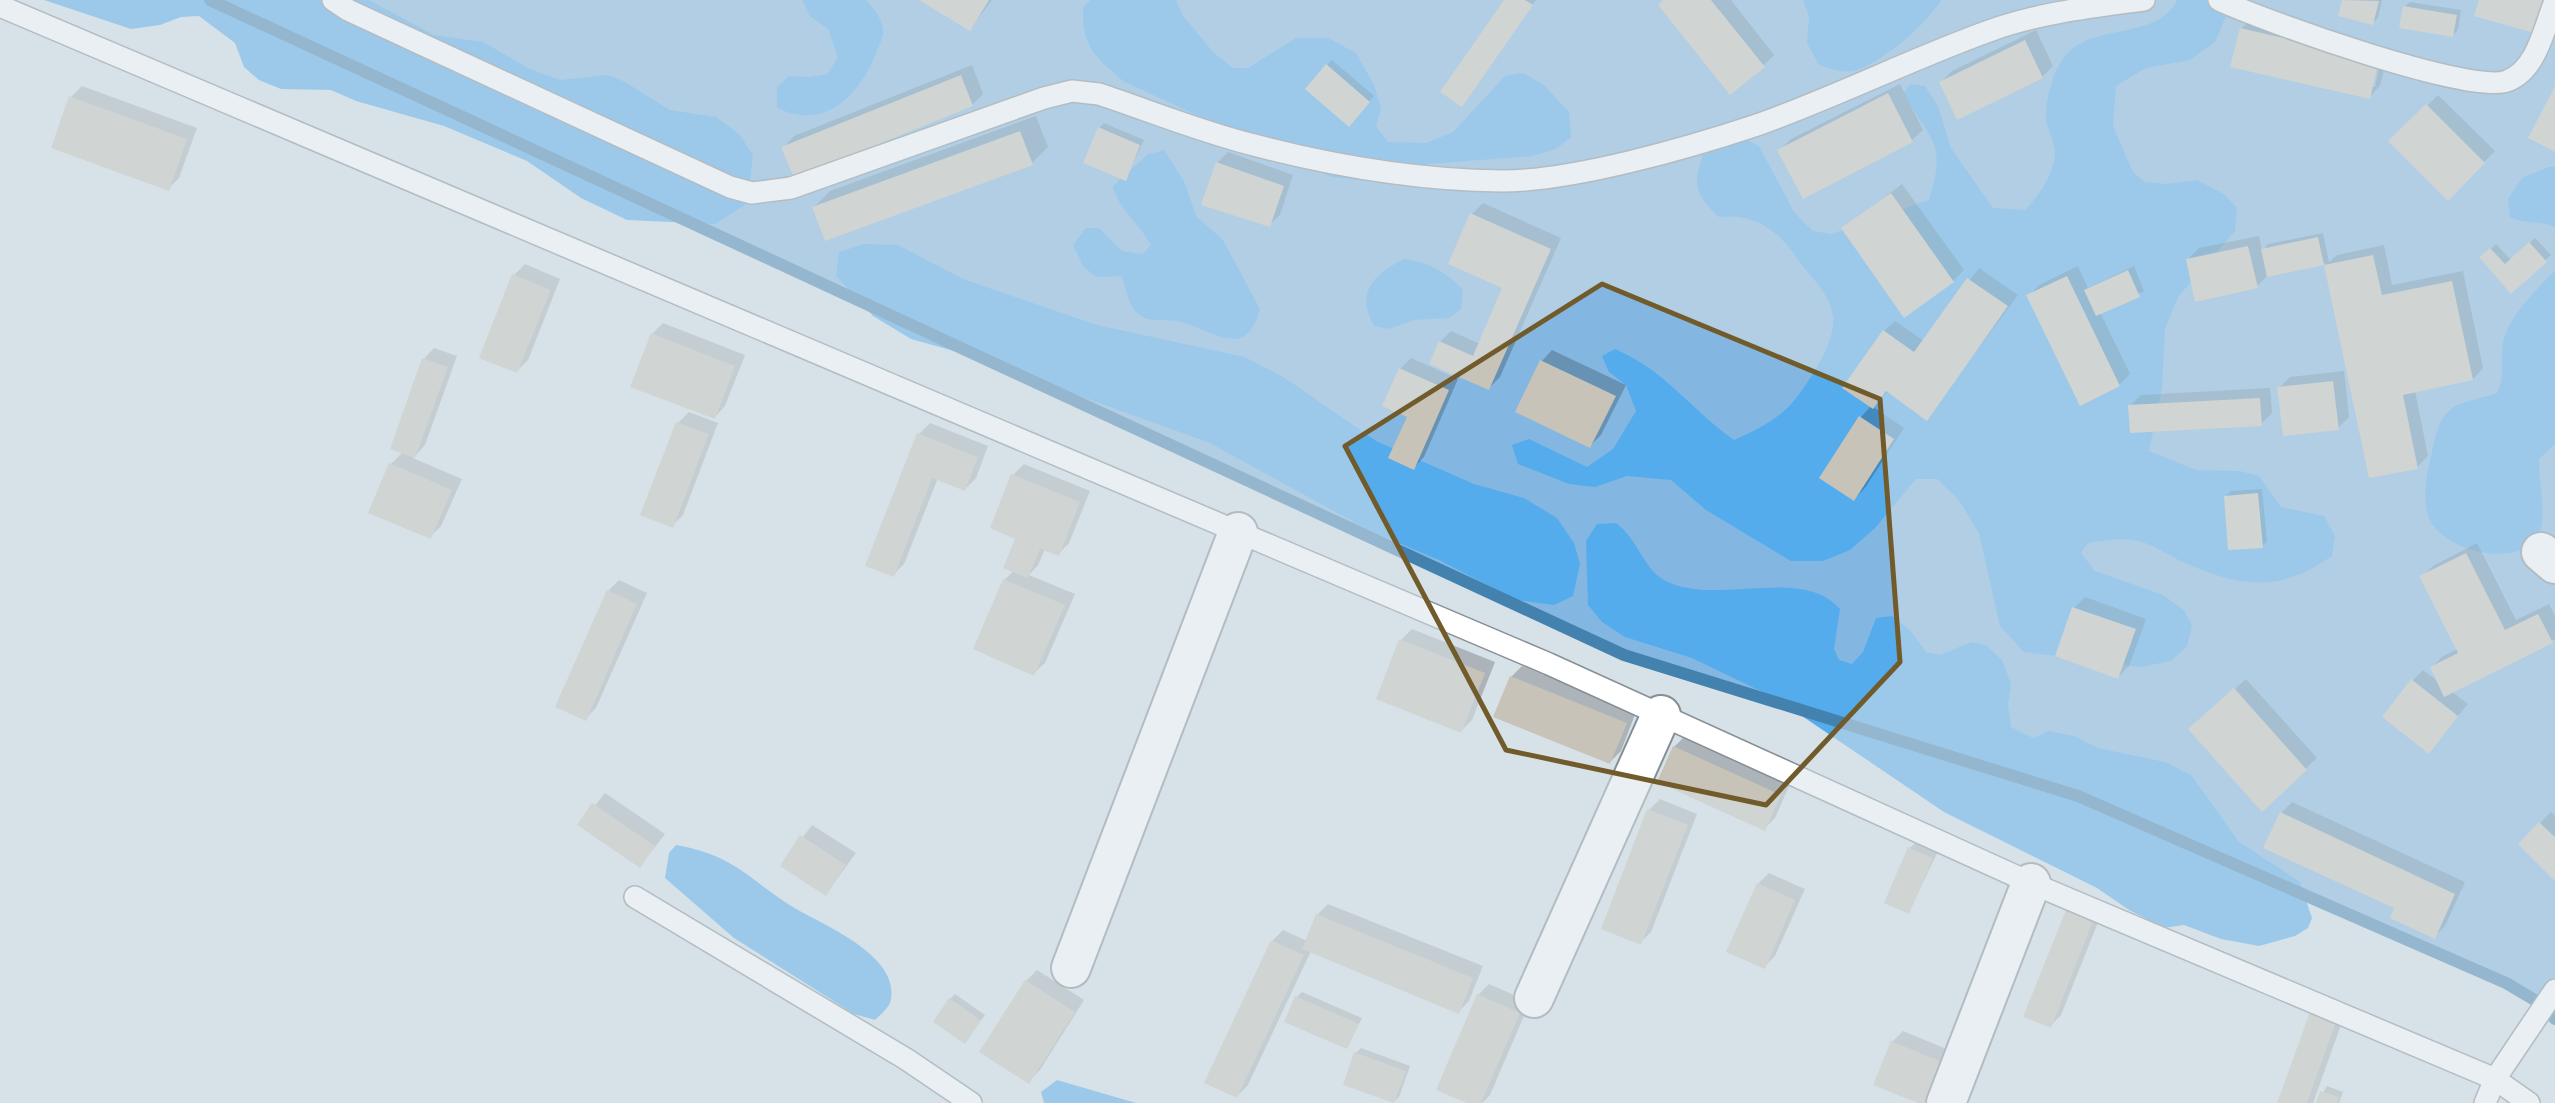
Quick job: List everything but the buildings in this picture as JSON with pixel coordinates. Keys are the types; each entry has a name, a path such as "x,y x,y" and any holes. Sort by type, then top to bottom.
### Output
{"street":[{"path":"1071,968 1238,532"},
{"path":"1534,998 1661,715"},
{"path":"1946,1103 2031,883"}],"lane":[{"path":"333,0 348,10 730,187 752,193 791,188 1044,98 1072,91 1099,94 1253,145 1400,174 1504,181 1566,174 1640,158 1754,126 1848,91 1990,30 2072,10 2144,0"},
{"path":"2219,0 2311,37 2456,77 2489,82 2505,82 2519,74 2531,62 2555,1"},
{"path":"0,6 1549,664 2031,883 2494,1079 2529,1103"},
{"path":"635,897 906,1059 971,1103"},
{"path":"2485,1103 2494,1079 2554,990"}],"highlighted area":[{"path":"1602,284 1880,399 1900,662 1766,805 1506,750 1345,446"}],"shaded area":[{"path":"44,0 369,0 434,35 483,42 530,69 560,80 608,75 625,82 670,110 716,117 739,134 753,155 748,203 715,224 627,220 581,198 527,161 444,126 356,101 331,90 281,89 259,80 244,67 235,43 199,16 181,17 160,25 131,29"},
{"path":"210,0 2555,0 2555,1019 2545,1006 2506,983 2078,796 1624,655"},
{"path":"802,0 866,0 878,15 883,28 883,35 869,69 850,95 825,112 810,115 794,114 777,108 777,87 789,76 828,74 838,57 828,29 810,16"},
{"path":"1090,0 1176,0 1183,16 1214,53 1233,68 1248,68 1296,38 1328,38 1356,53 1374,85 1381,108 1376,126 1388,142 1426,143 1453,132 1505,76 1523,73 1544,85 1569,112 1571,137 1556,149 1533,156 1428,164 1373,181 1331,177 1123,81 1097,57 1088,41 1083,7"},
{"path":"1803,0 1941,0 1926,20 1880,59 1857,70 1838,71 1819,65 1807,43 1809,16"},
{"path":"2177,0 2233,0 2215,42 2190,60 2146,68 2116,86 2113,126 2133,172 2145,182 2166,184 2197,180 2224,194 2237,208 2235,231 2178,297 2165,328 2162,388 2149,451 2196,470 2240,471 2259,476 2281,507 2324,516 2335,536 2332,556 2294,576 2258,582 2221,577 2135,540 2088,543 2081,553 2095,571 2163,595 2184,610 2192,626 2187,646 2171,661 2141,667 2024,652 2000,626 1979,533 1958,499 1937,479 1916,479 1875,528 1850,550 1823,561 1791,561 1706,510 1671,480 1627,476 1595,487 1569,484 1518,464 1512,445 1529,439 1587,467 1613,449 1636,411 1626,385 1609,372 1602,356 1615,349 1649,368 1734,440 1780,415 1813,374 1826,350 1833,327 1828,300 1774,232 1744,218 1719,217 1705,202 1697,182 1703,155 1742,138 1759,146 1794,212 1813,231 1831,234 1929,200 1937,164 1936,152 1928,132 1904,93 1910,84 1925,86 1938,106 1951,148 1993,208 2025,210 2044,185 2054,162 2055,149 2046,122 2046,110 2054,77 2065,56 2091,39 2155,21 2168,13"},
{"path":"1164,150 1184,181 1196,216 1223,240 1260,309 1254,326 1246,335 1236,339 1226,338 1189,324 1144,318 1133,308 1121,276 1096,277 1083,266 1073,245 1086,228 1099,228 1122,251 1143,254 1151,245 1119,201 1113,186 1147,155"},
{"path":"2555,167 2555,227 2510,217 2508,199 2522,178"},
{"path":"864,244 898,245 963,279 1097,325 1245,357 1285,378 1376,441 1474,484 1524,498 1557,518 1574,543 1580,564 1573,596 1554,605 1516,600 1439,560 1368,530 1210,443 961,353 911,339 873,316 836,276 839,252"},
{"path":"1404,259 1436,269 1457,283 1463,290 1461,309 1449,318 1414,320 1389,329 1374,326 1366,303 1371,285 1384,271"},
{"path":"2555,271 2555,444 2539,459 2543,511 2540,530 2537,538 2526,548 2512,553 2495,554 2461,546 2434,527 2428,515 2426,483 2436,434 2443,418 2455,406 2497,393 2505,335 2527,301"},
{"path":"1616,523 1630,537 1645,561 1664,580 1685,587 1708,590 1781,587 1803,589 1823,596 1840,609 1834,649 1839,660 1852,664 1863,652 1876,618 1892,616 1910,630 1926,652 1940,655 1971,642 1986,645 2002,660 2011,684 2008,705 2011,727 2033,738 2049,731 2074,736 2098,748 2165,762 2191,775 2238,841 2300,882 2312,918 2308,928 2295,936 2259,946 2221,939 2184,925 2164,928 2129,910 2097,888 1944,812 1777,699 1692,658 1625,637 1602,622 1588,605 1586,541 1597,524"},
{"path":"676,845 729,863 798,910 858,944 884,969 890,983 891,999 887,1008 875,1020 854,1014 734,938 665,878 669,853"},
{"path":"1057,1080 1136,1103 1044,1103 1041,1092"}],"waterway":[{"path":"210,0 1624,655 2078,796 2506,983 2545,1006 2555,1019"}]}
